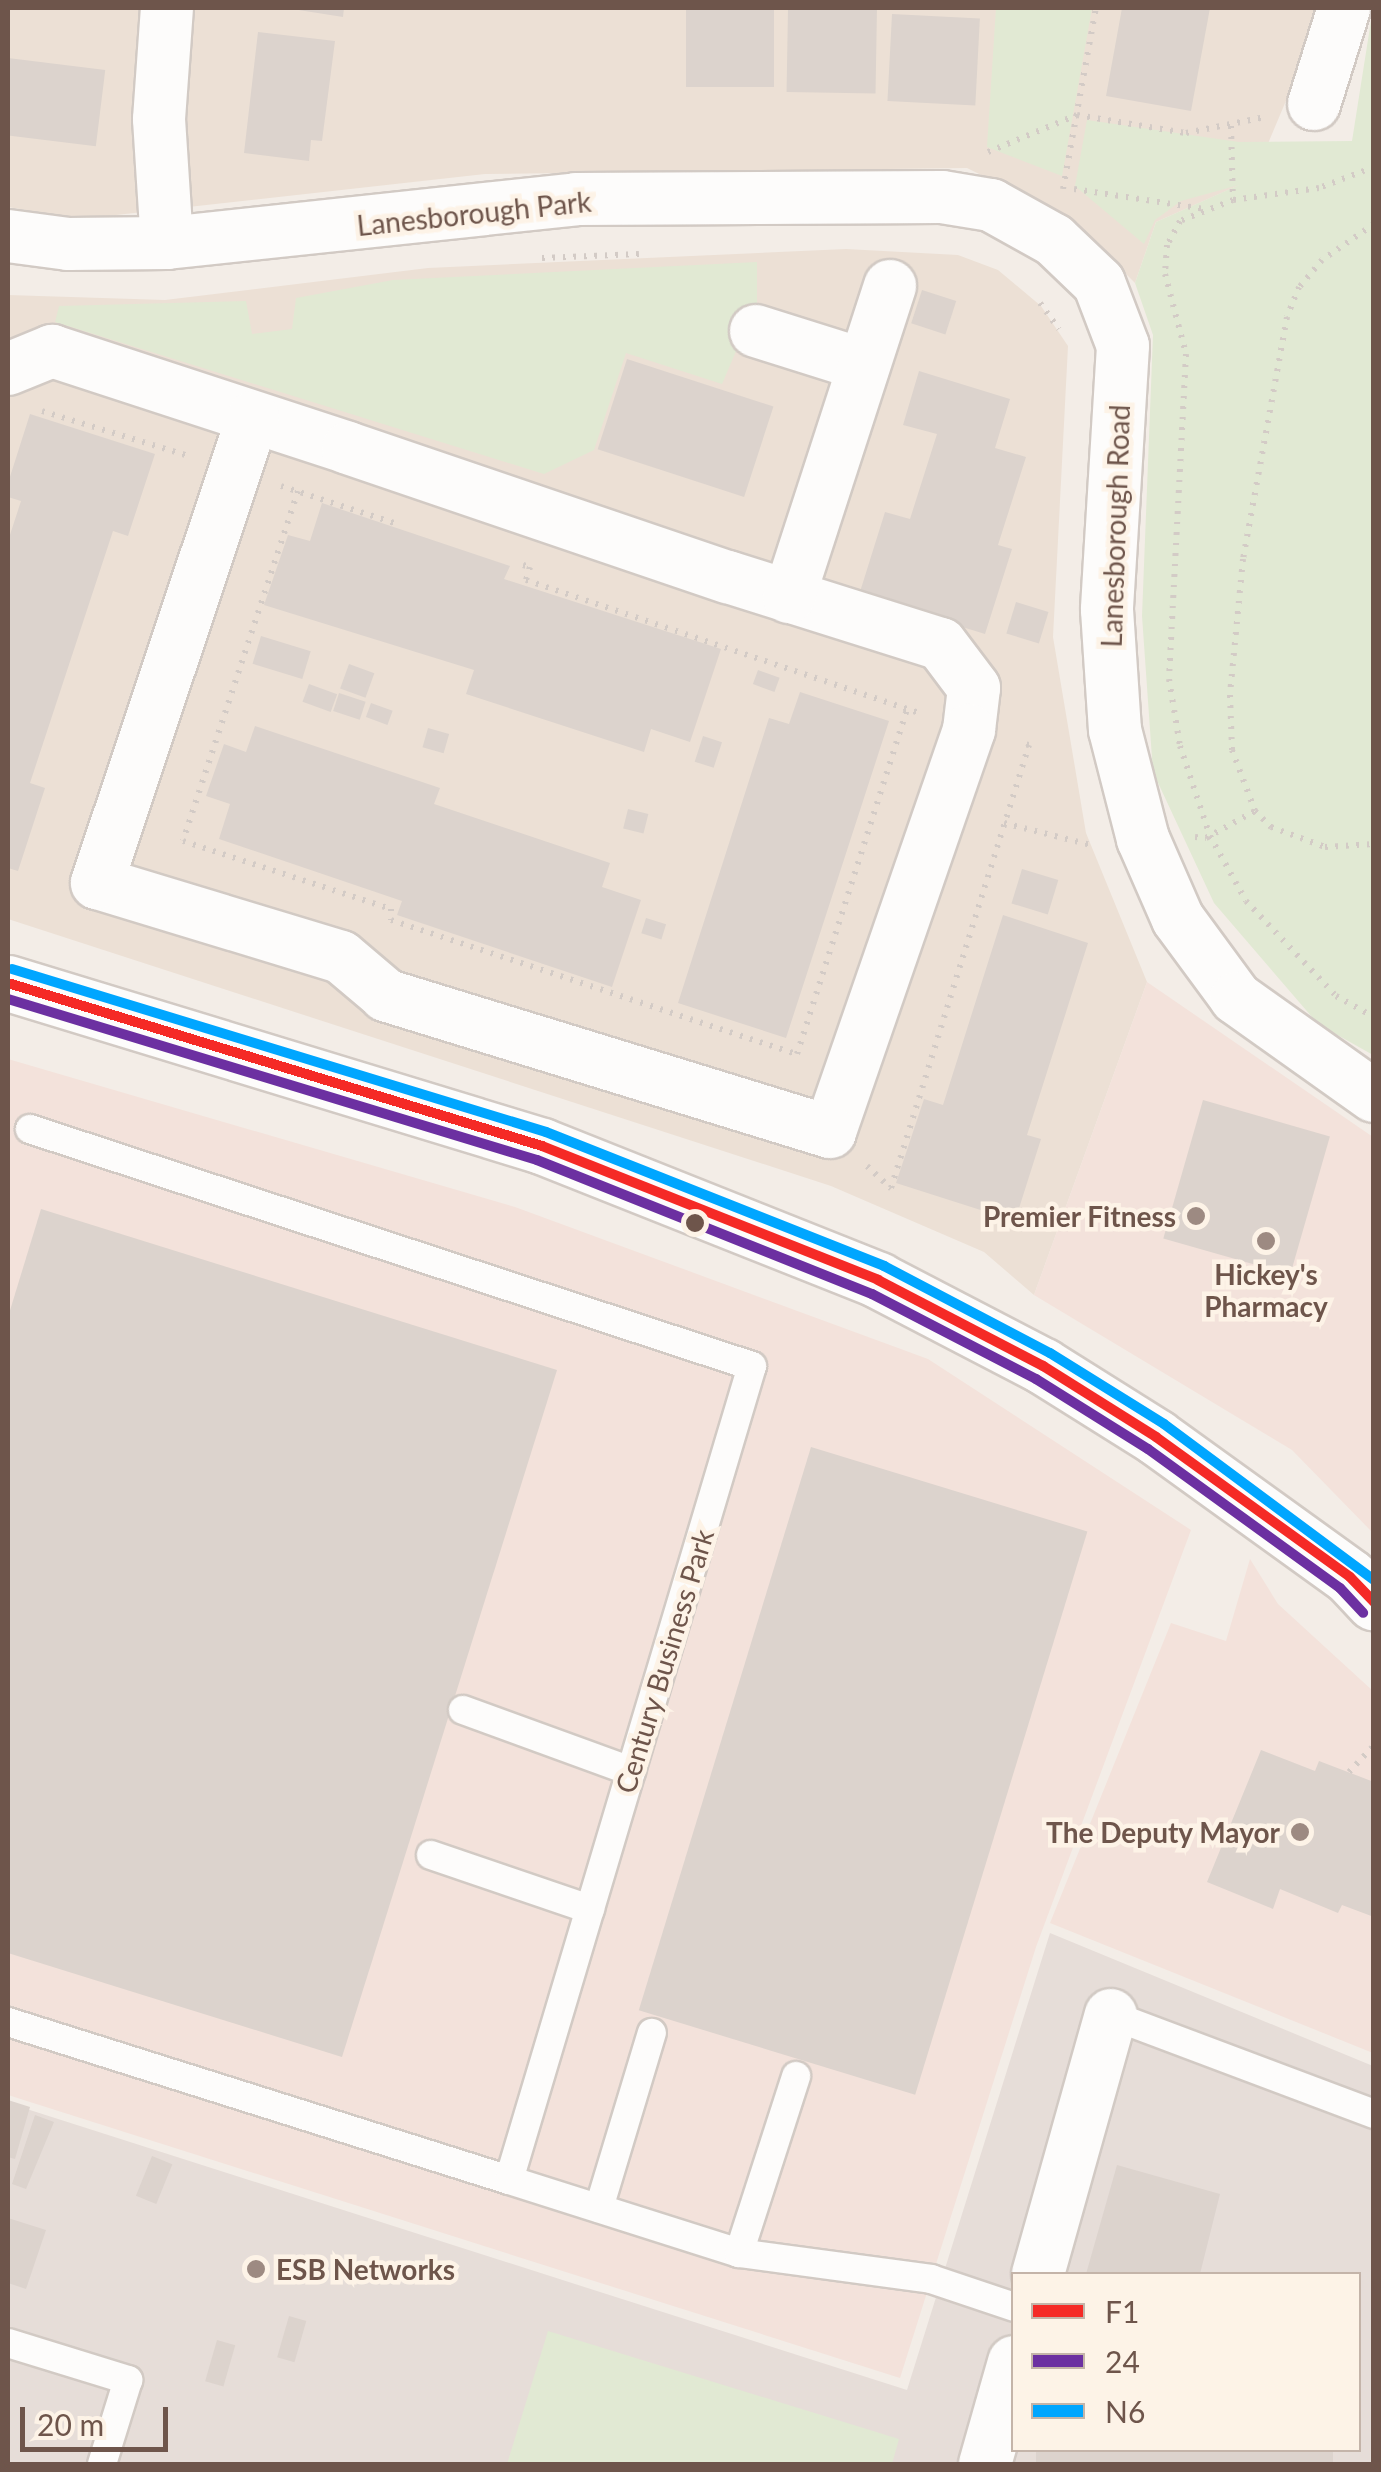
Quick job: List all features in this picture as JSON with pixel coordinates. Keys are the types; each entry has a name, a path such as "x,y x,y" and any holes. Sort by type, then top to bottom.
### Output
{"street":[{"path":"167,8 159,120 167,243"},
{"path":"1314,104 1344,8"},
{"name":"Lanesborough Park","path":"8,236 68,244 167,243 576,199 942,197"},
{"name":"Lanesborough Road","path":"942,197 990,205 1054,240 1099,283 1123,346 1106,610 1116,730 1143,839 1178,919 1236,998 1374,1096"},
{"path":"789,597 890,286"},
{"path":"756,331 864,364"},
{"path":"17,387 52,351 252,417 789,597 942,644 974,688 969,730 830,1132 386,995 342,957 97,882 252,417"},
{"path":"8,983 542,1146 878,1280 1092,1396 1366,1576"},
{"path":"1039,2272 1112,2015"},
{"path":"985,2464 1011,2373"}],"lane":[{"name":"Century Business Park","path":"30,1129 752,1366 508,2180"},
{"path":"463,1710 631,1771"},
{"path":"432,1855 590,1909"},
{"path":"1112,2015 1374,2114"},
{"path":"8,2022 740,2253 930,2279 1011,2307"},
{"path":"600,2208 652,2033"},
{"path":"740,2253 796,2076"},
{"path":"8,2343 128,2380 102,2464"}],"path":[{"path":"1054,240 1096,8"},
{"path":"988,152 1076,115 1186,134 1314,104"},
{"path":"1231,126 1233,200"},
{"path":"1374,168 1319,188 1233,200 1180,220 1167,245 1164,274 1186,354 1175,504 1169,680 1180,746 1210,836 1246,902 1336,996 1374,1017"},
{"path":"1063,188 1208,210"},
{"path":"1374,224 1322,260 1299,287 1275,358 1240,576 1230,695 1232,750 1256,811 1295,840 1325,847 1374,844"},
{"path":"17,387 234,470 405,526"},
{"path":"298,491 183,840 390,909 391,920 797,1054 907,710"},
{"path":"512,561 530,567 526,580 907,710 1029,745 891,1188 830,1132"},
{"path":"1190,836 1210,836 1256,811"},
{"path":"1004,823 1101,847"},
{"path":"1349,1772 1374,1746"}],"shaded area":[{"path":"8,8 1325,8 1253,179 1156,222 1135,283 1072,220 967,168 485,174 80,219 8,207"},
{"path":"846,249 958,255 998,270 1041,306 1068,346 1053,637 1086,833 1147,982 1034,1295 984,1252 831,1186 8,919 8,295 165,300 428,268"},
{"path":"1147,982 1373,1137 1373,1533 1292,1450 1034,1295"},
{"path":"8,1059 515,1207 928,1359 1191,1530 1036,1947 900,2378 8,2095"},
{"path":"1250,1559 1278,1604 1373,1691 1373,2053 1050,1923 1171,1623 1226,1641"},
{"path":"1050,1933 1373,2066 1373,2464 8,2464 8,2103 907,2390"}],"green space":[{"path":"996,8 1092,8 1062,176 987,147"},
{"path":"1373,8 1373,1055 1318,1024 1214,903 1153,772 1142,616 1153,335 1135,283 1156,222 1239,185 1181,201 1155,220 1144,244 1075,186 1087,120 1239,142 1352,141"},
{"path":"757,262 757,302 722,384 626,353 594,450 544,474 55,322 59,306 246,301 252,334 292,329 296,298 393,280"},
{"path":"548,2331 899,2439 892,2464 507,2464"}],"building":[{"path":"286,8 344,8 343,17"},
{"path":"686,8 774,8 774,87 686,87"},
{"path":"788,8 877,10 876,94 787,92"},
{"path":"1122,8 1210,8 1191,111 1106,96"},
{"path":"892,14 980,19 975,105 887,101"},
{"path":"258,32 335,41 322,141 311,140 309,161 244,153"},
{"path":"8,58 105,70 96,146 8,136"},
{"path":"922,290 956,301 945,334 911,323"},
{"path":"627,359 773,407 744,497 598,449"},
{"path":"919,371 1010,399 995,448 1026,457 998,545 1012,549 985,634 859,595 885,512 910,519 937,434 903,425"},
{"path":"30,414 155,454 128,536 113,531 30,783 45,788 18,871 8,868 8,541 21,501 8,497 8,483"},
{"path":"322,503 510,566 504,579 721,649 690,742 651,729 644,752 466,694 474,670 264,605 288,535 310,541"},
{"path":"1016,602 1049,612 1039,643 1006,634"},
{"path":"261,636 311,651 302,679 253,664"},
{"path":"349,664 374,673 365,698 340,688"},
{"path":"758,670 780,678 774,692 753,684"},
{"path":"309,684 337,694 331,712 303,702"},
{"path":"800,692 889,721 786,1038 678,1003 769,718 789,724"},
{"path":"339,693 366,702 360,720 333,711"},
{"path":"371,703 393,711 387,725 366,717"},
{"path":"255,726 440,788 434,804 610,863 602,887 641,900 612,987 397,915 402,901 219,839 230,804 206,796 224,744 246,752"},
{"path":"428,728 449,734 444,753 422,747"},
{"path":"703,736 722,742 714,768 695,762"},
{"path":"628,809 648,814 644,833 623,828"},
{"path":"1022,869 1058,880 1048,915 1011,903"},
{"path":"1003,915 1088,943 1027,1135 1041,1139 1015,1221 896,1183 924,1099 943,1105"},
{"path":"646,918 666,924 661,939 641,933"},
{"path":"1203,1100 1330,1136 1290,1275 1163,1238"},
{"path":"41,1209 557,1370 342,2057 8,1953 8,1317"},
{"path":"811,1447 1087,1531 915,2095 639,2010"},
{"name":"The Deputy Mayor","path":"1261,1750 1315,1771 1319,1761 1374,1782 1374,1917 1342,1905 1338,1913 1280,1889 1273,1909 1207,1882"},
{"path":"8,2100 30,2107 15,2159 8,2157"},
{"path":"35,2115 54,2122 26,2189 12,2184"},
{"path":"152,2156 172,2164 156,2204 136,2196"},
{"path":"1117,2165 1220,2194 1200,2272 1087,2272"},
{"path":"8,2218 46,2230 26,2289 8,2283"},
{"path":"289,2316 306,2321 294,2362 277,2357"},
{"path":"217,2340 235,2345 223,2387 205,2381"},
{"path":"1036,2452 1333,2452 1333,2464 1036,2464"}],"transit line":[{"name":"N6","path":"12,969 546,1132 884,1266 1050,1353 1164,1424 1374,1580"},
{"name":"F1","path":"8,983 542,1146 878,1280 1043,1366 1156,1437 1350,1577 1374,1602"},
{"name":"24","path":"8,999 537,1160 872,1294 1036,1379 1148,1449 1340,1588 1363,1613"}],"place":[{"name":"Premier Fitness","path":"1196,1216"},
{"name":"Hickey's Pharmacy","path":"1266,1241"},
{"name":"The Deputy Mayor","path":"1300,1832"},
{"name":"ESB Networks","path":"256,2269"}]}
